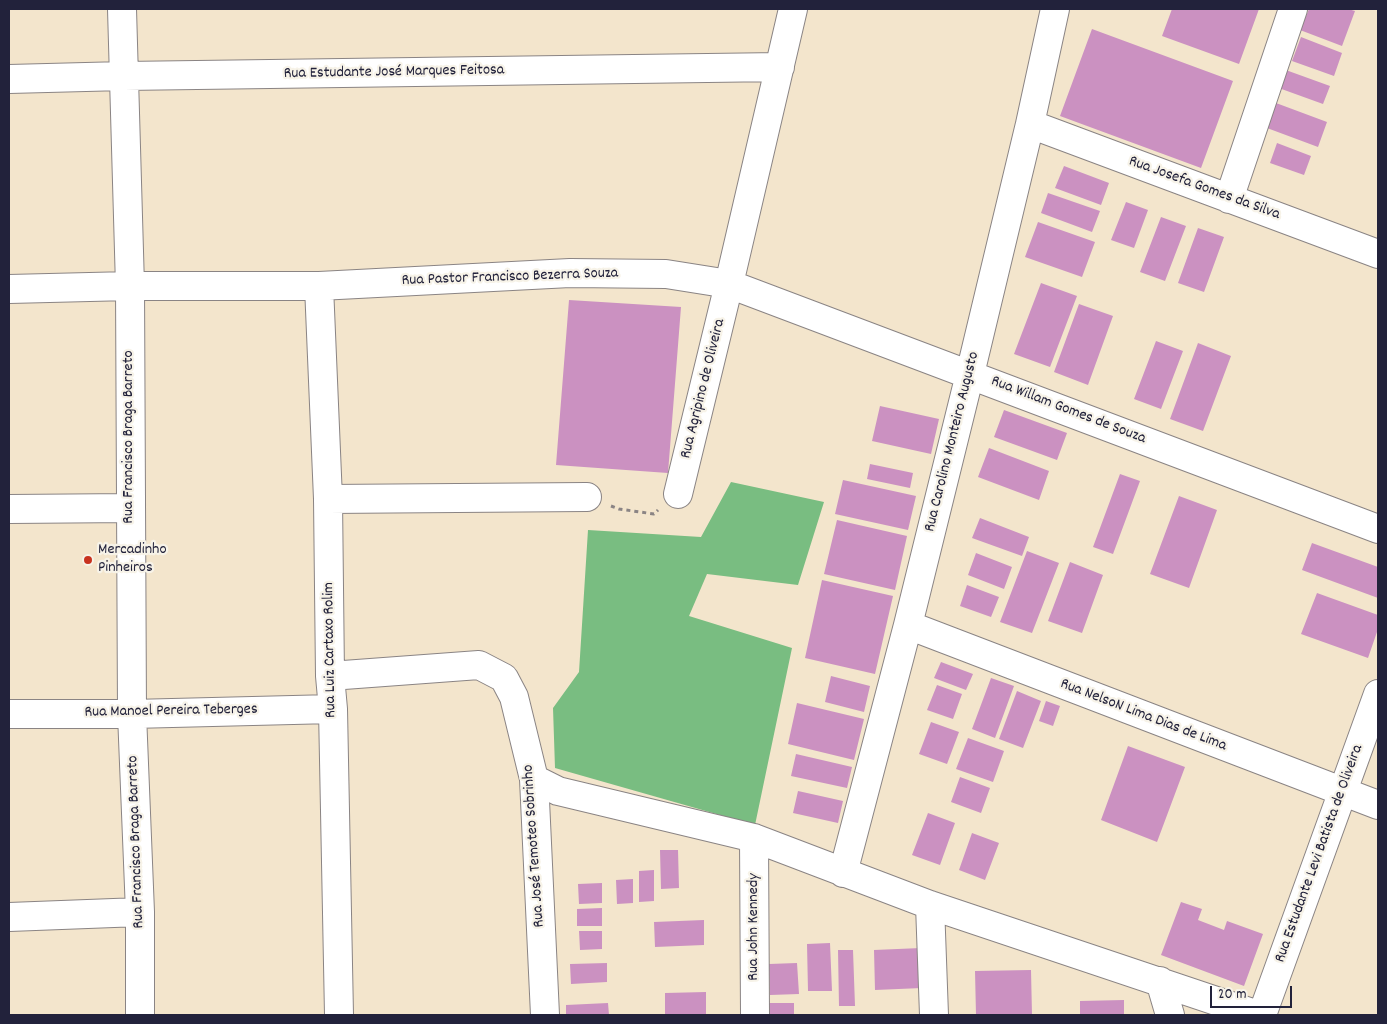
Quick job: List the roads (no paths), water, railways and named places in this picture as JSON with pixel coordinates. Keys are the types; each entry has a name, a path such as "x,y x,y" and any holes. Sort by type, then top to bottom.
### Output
{"street":[{"name":"Rua Francisco Braga Barreto","path":"122,9 130,286 132,714 140,912 140,1015"},
{"path":"729,284 793,9"},
{"name":"Rua Carolino Monteiro Augusto","path":"843,873 908,625 970,374 1030,124 1055,9"},
{"path":"1229,199 1293,9"},
{"name":"Rua Estudante José Marques Feitosa","path":"9,80 124,76 780,68"},
{"name":"Rua Josefa Gomes da Silva","path":"1030,124 1378,254"},
{"name":"Rua Pastor Francisco Bezerra Souza","path":"9,289 130,286 319,286 570,273 666,274 729,284"},
{"name":"Rua Willam Gomes de Souza","path":"729,284 1378,529"},
{"name":"Rua Agripino de Oliveira","path":"678,494 729,284"},
{"name":"Rua Luiz Cartaxo Rolim","path":"319,286 328,499 330,676 333,709 339,1015"},
{"path":"328,499 587,497"},
{"path":"9,509 131,508"},
{"name":"Rua NelsoN Lima Dias de Lima","path":"908,625 1378,805"},
{"name":"Rua José Temoteo Sobrinho","path":"330,676 479,665 504,678 514,697 534,779 545,1015"},
{"name":"Rua Estudante Levi Batista de Oliveira","path":"1262,1015 1378,694"},
{"name":"Rua Manoel Pereira Teberges","path":"9,714 132,714 333,709"},
{"path":"534,779 558,791 754,838 930,905 1258,1015"},
{"name":"Rua John Kennedy","path":"754,838 755,1015"},
{"path":"930,905 934,1015"},
{"path":"9,917 140,912"},
{"path":"1160,981 1170,1015"}],"place":[{"name":"Mercadinho Pinheiros","path":"88,560"}]}
